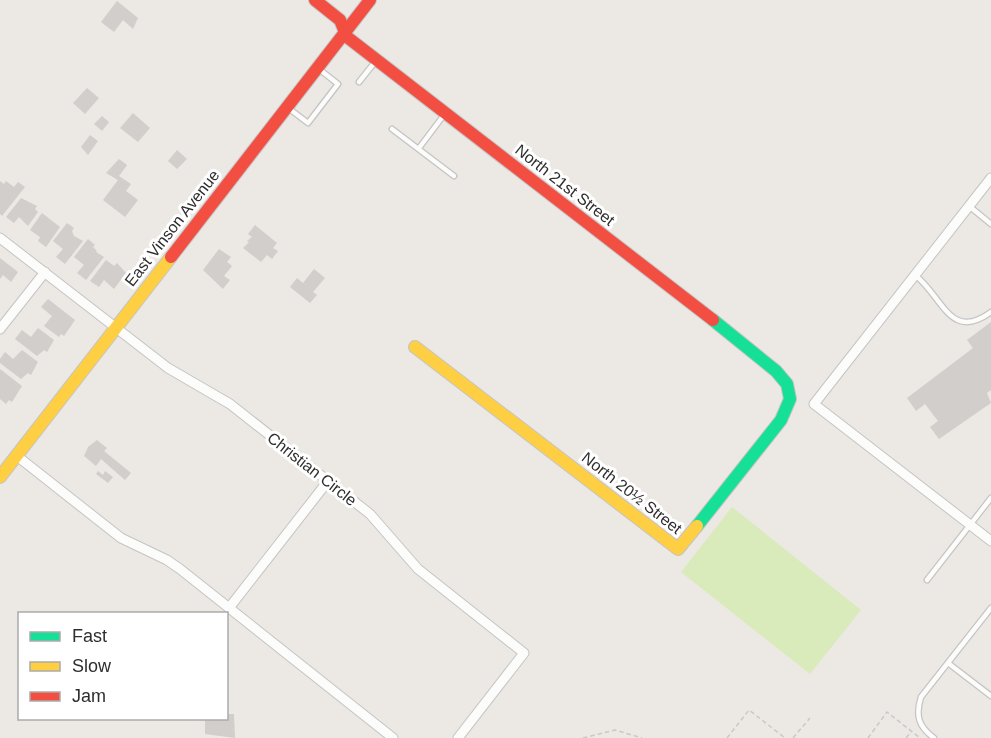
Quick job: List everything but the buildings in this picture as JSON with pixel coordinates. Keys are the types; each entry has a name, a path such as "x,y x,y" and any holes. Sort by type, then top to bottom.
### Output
{"street":[{"name":"North 21st Street","path":"315,0 340,20 345,32 377,60 760,356 786,382 792,391 792,399"},
{"name":"East Vinson Avenue","path":"0,477 370,0"},
{"path":"991,178 814,404 991,541"},
{"name":"Christian Circle","path":"0,238 168,368 230,404 370,514 418,569 524,653 458,738"},
{"path":"0,329 45,272"},
{"name":"North 20½ Street","path":"415,347 678,549 781,420 792,399"},
{"path":"16,456 121,538 167,560 393,738"},
{"path":"229,608 328,481"}],"lane":[{"path":"359,82 377,60"},
{"path":"287,107 308,123 338,84 317,68"},
{"path":"419,148 446,113"},
{"path":"392,129 454,176"},
{"path":"969,206 991,224"},
{"path":"915,275 927,285 951,317 957,321 971,323 991,312"},
{"path":"927,580 991,498"},
{"path":"934,738 919,722 918,705 927,689 991,608"},
{"path":"948,663 991,696"}],"path":[{"path":"727,738 749,710 785,738"},
{"path":"868,738 887,712 920,738"},
{"path":"794,738 810,717"},
{"path":"583,738 615,730 642,738"},
{"path":"906,738 911,731"}],"green space":[{"path":"732,507 861,610 810,674 681,572"}],"traffic: fast":[{"path":"697,526 781,420 790,399 787,384 776,371 713,320"}],"traffic: slow":[{"path":"0,477 171,257"},
{"path":"415,347 678,549 697,526"}],"traffic: jam":[{"path":"315,0 340,20 347,37 713,320"},
{"path":"171,257 370,0"}]}
